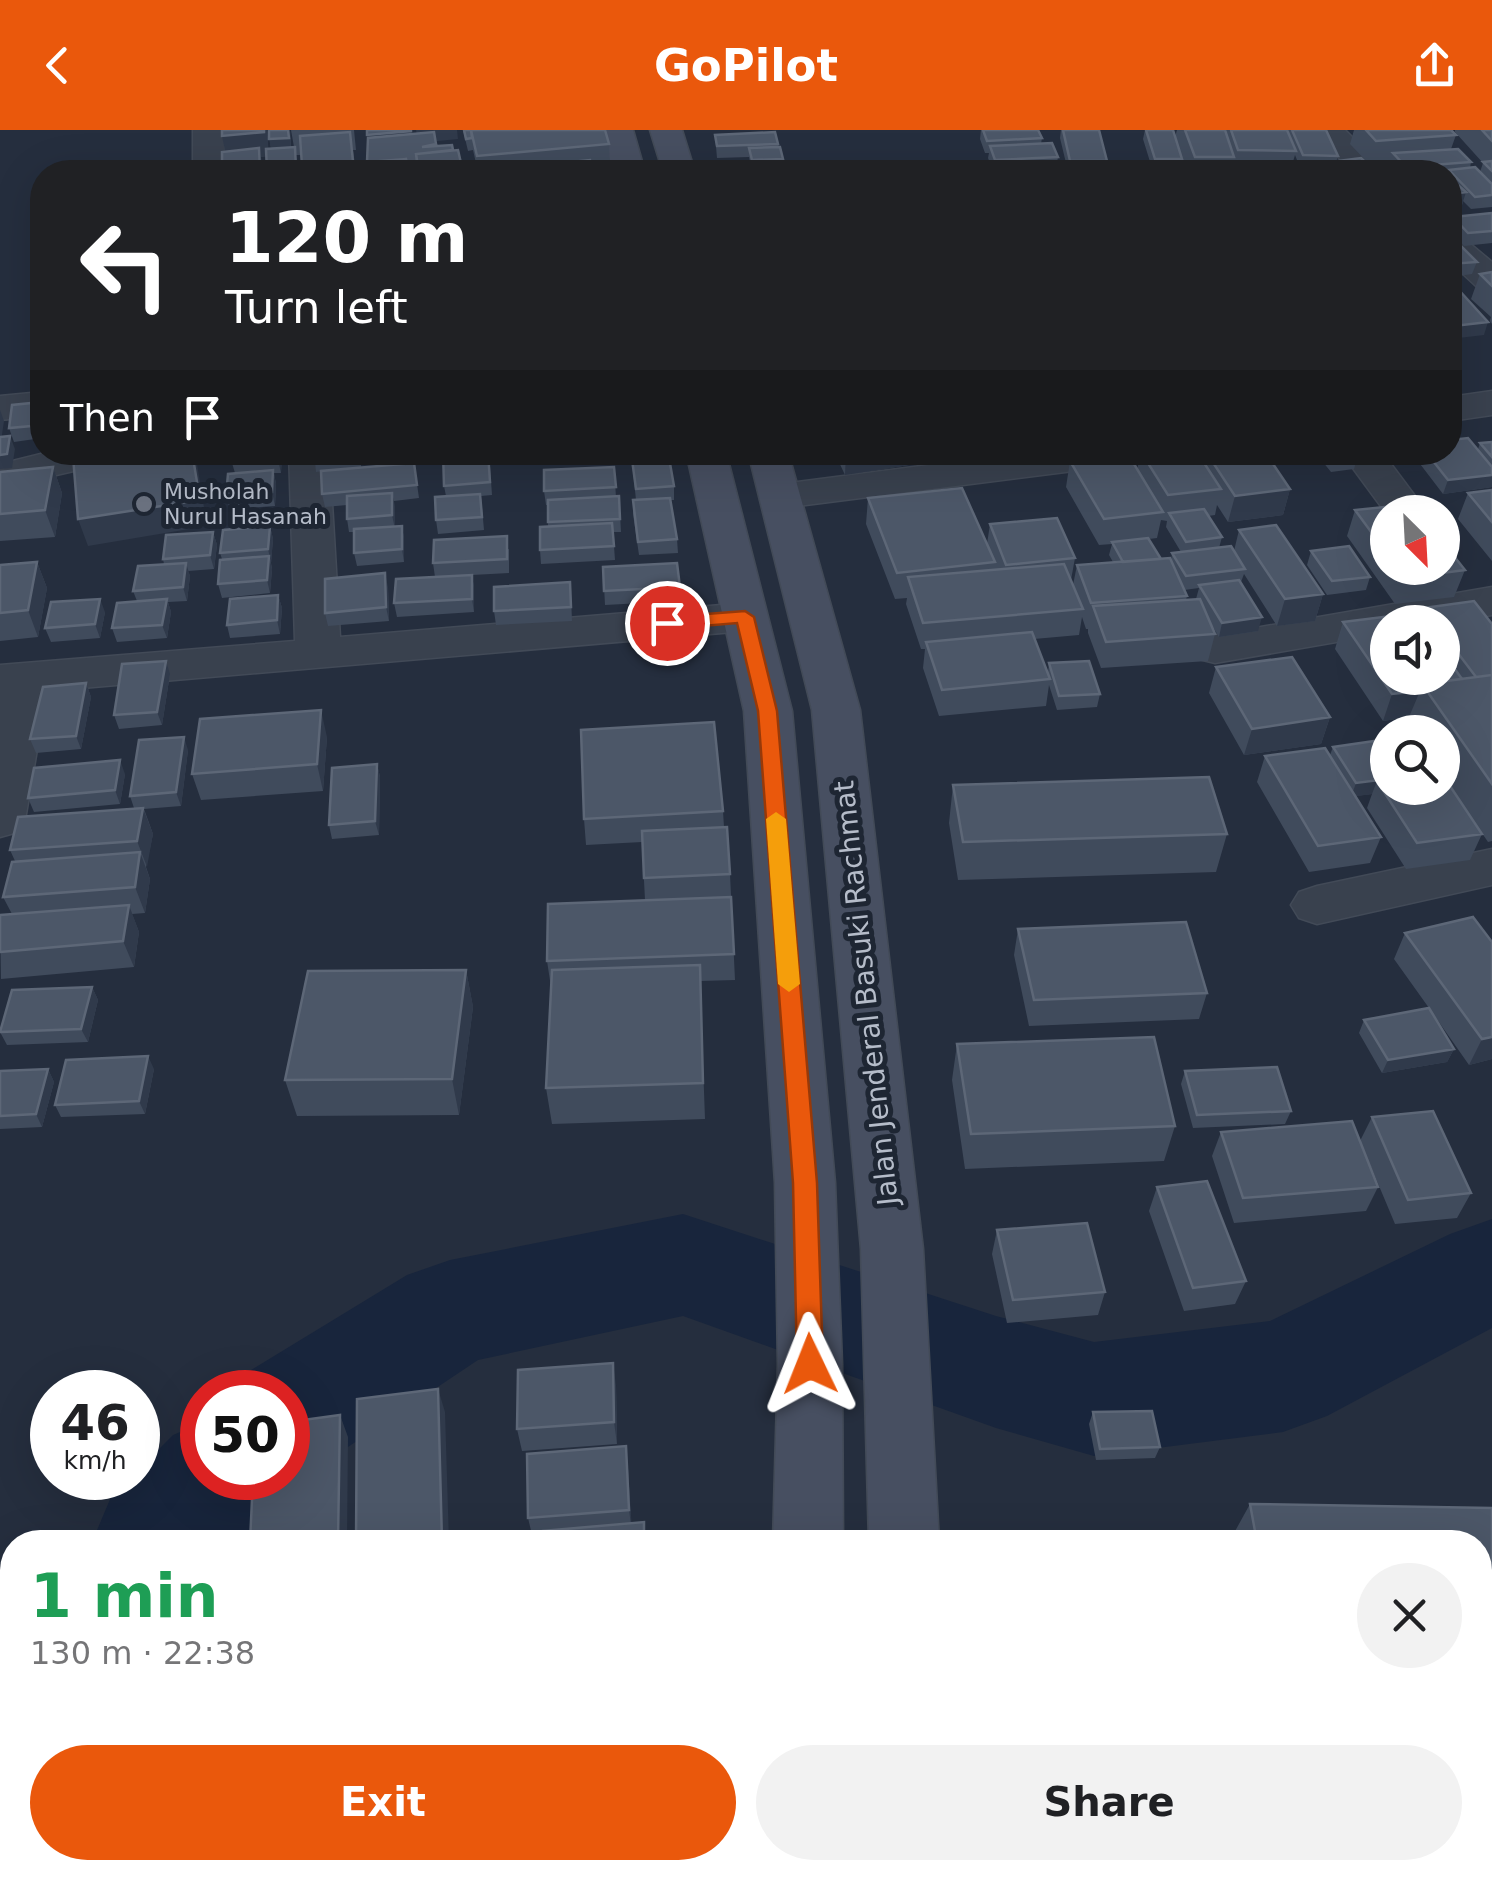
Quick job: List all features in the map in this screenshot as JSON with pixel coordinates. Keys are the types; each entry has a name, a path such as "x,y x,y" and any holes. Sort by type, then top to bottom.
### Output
{"main road":[{"path":"616,130 625,160"},
{"path":"666,130 676,160"},
{"path":"709,465 768,711 803,1158 810,1364 808,1530"},
{"name":"Jalan Jenderal Basuki Rachmat","path":"775,474 836,710 892,1249 904,1530"},
{"path":"803,1158 877,1131"}],"street":[{"path":"209,160 210,130"},
{"path":"1327,130 1358,160"},
{"path":"1462,254 1490,278"},
{"path":"1462,283 1490,278"},
{"path":"1462,407 1492,403"},
{"path":"0,408 30,405"},
{"path":"0,476 47,465"},
{"path":"310,465 318,650"},
{"path":"775,474 920,465"},
{"path":"1371,465 1393,495"},
{"path":"1460,581 1486,610"},
{"path":"1215,649 1486,610"},
{"path":"0,820 13,679 318,650 745,617"},
{"path":"1316,905 1492,866"}],"building":[{"path":"222,130 264,130 264,132 222,136"},
{"path":"269,130 288,130 289,138 269,139"},
{"path":"367,130 411,130 411,131 367,135"},
{"path":"471,130 605,130 609,144 477,156"},
{"path":"983,130 1038,130 1042,138 987,141"},
{"path":"1063,130 1099,130 1107,160 1070,160"},
{"path":"1146,130 1173,130 1182,159 1155,159"},
{"path":"1185,130 1225,130 1234,157 1195,157"},
{"path":"1231,130 1287,130 1296,151 1238,150"},
{"path":"1292,130 1326,130 1338,156 1303,155"},
{"path":"1366,130 1451,130 1456,135 1376,141"},
{"path":"350,132 353,160 302,160 300,136"},
{"path":"434,132 436,144 422,147 452,145 453,150 416,154 417,160 367,160 368,138"},
{"path":"775,132 778,144 717,146 715,135"},
{"path":"1052,143 1058,157 995,160 990,146"},
{"path":"295,147 296,160 266,160 266,149"},
{"path":"780,147 783,159 752,160 749,148"},
{"path":"259,148 260,160 222,160 222,152"},
{"path":"1458,149 1471,162 1400,160 1393,153"},
{"path":"458,150 460,160 417,160 416,154"},
{"path":"1475,167 1492,184 1492,195 1475,197 1462,184 1462,168"},
{"path":"1492,213 1492,231 1468,233 1462,227 1462,216"},
{"path":"1462,247 1477,262 1462,263"},
{"path":"1492,272 1492,286 1480,274"},
{"path":"1462,293 1488,322 1462,325"},
{"path":"30,403 30,426 9,428 12,405"},
{"path":"10,436 7,454 0,455 0,437"},
{"path":"1468,438 1492,467 1492,475 1448,480 1436,465 1462,465 1462,439"},
{"path":"1492,442 1492,457 1480,443"},
{"path":"74,465 194,465 200,500 78,519"},
{"path":"414,465 417,485 322,494 321,471"},
{"path":"443,465 489,465 490,482 444,486"},
{"path":"633,465 670,465 674,486 636,489"},
{"path":"1072,465 1135,465 1163,512 1104,519"},
{"path":"1149,465 1205,465 1221,489 1168,495"},
{"path":"1215,465 1274,465 1290,489 1235,496"},
{"path":"53,467 45,510 0,514 0,472"},
{"path":"614,467 616,487 544,491 544,470"},
{"path":"273,470 272,492 226,496 228,474"},
{"path":"962,488 995,562 897,573 868,498"},
{"path":"1492,490 1492,522 1468,493"},
{"path":"392,493 392,515 347,519 347,496"},
{"path":"480,494 482,517 436,520 435,497"},
{"path":"619,496 620,519 548,522 548,500"},
{"path":"670,498 677,539 638,542 633,500"},
{"path":"1370,508 1370,530 1355,510"},
{"path":"1204,509 1222,537 1186,542 1169,513"},
{"path":"1057,518 1075,558 1006,565 990,524"},
{"path":"612,523 614,546 540,550 540,527"},
{"path":"1276,525 1323,594 1285,599 1239,530"},
{"path":"270,526 268,549 220,553 223,530"},
{"path":"402,526 402,549 354,553 354,529"},
{"path":"213,532 210,555 163,559 166,535"},
{"path":"507,536 507,559 433,563 434,540"},
{"path":"1148,538 1161,559 1123,562 1112,542"},
{"path":"1231,546 1245,569 1186,576 1172,553"},
{"path":"1349,546 1370,577 1332,581 1311,551"},
{"path":"269,556 267,580 218,584 220,560"},
{"path":"1170,558 1187,596 1091,603 1077,565"},
{"path":"37,562 28,610 0,613 0,565"},
{"path":"186,563 183,587 133,591 138,566"},
{"path":"677,563 680,587 604,591 603,567"},
{"path":"1064,564 1083,609 923,623 908,577"},
{"path":"385,573 386,607 325,613 325,579"},
{"path":"472,575 472,599 394,603 396,579"},
{"path":"1239,580 1262,617 1222,623 1199,585"},
{"path":"570,582 571,607 494,611 494,587"},
{"path":"278,595 277,620 227,625 230,599"},
{"path":"100,599 95,624 45,628 51,602"},
{"path":"167,599 162,625 112,628 117,603"},
{"path":"1200,599 1215,634 1106,642 1093,606"},
{"path":"1474,601 1492,624 1492,675 1476,677 1460,656 1460,605 1445,605"},
{"path":"1370,619 1370,662 1343,622"},
{"path":"1032,632 1050,679 942,690 926,642"},
{"path":"1292,657 1330,717 1252,729 1216,667"},
{"path":"166,661 157,712 114,715 122,664"},
{"path":"1089,661 1100,694 1059,696 1049,663"},
{"path":"1492,675 1492,784 1460,738 1460,715 1444,715 1430,695 1460,695 1460,679"},
{"path":"86,683 76,736 30,739 43,687"},
{"path":"321,710 317,764 192,774 200,719"},
{"path":"714,722 723,811 584,819 581,730"},
{"path":"184,737 176,792 130,796 139,740"},
{"path":"1370,742 1370,781 1356,783 1333,747"},
{"path":"1325,748 1381,837 1318,846 1265,756"},
{"path":"120,760 115,790 28,798 34,768"},
{"path":"377,764 375,821 329,825 332,768"},
{"path":"1209,777 1227,834 963,842 953,785"},
{"path":"1460,801 1482,834 1417,843 1392,805 1460,805"},
{"path":"143,808 137,841 10,850 18,817"},
{"path":"727,827 730,874 644,878 642,831"},
{"path":"140,852 135,887 3,897 12,862"},
{"path":"731,897 734,954 547,961 548,904"},
{"path":"129,905 123,941 0,952 0,915"},
{"path":"1473,917 1492,942 1492,1037 1482,1039 1405,933"},
{"path":"1186,922 1207,993 1034,1000 1018,929"},
{"path":"700,965 703,1083 546,1088 552,970"},
{"path":"466,970 452,1079 285,1080 308,971"},
{"path":"92,987 81,1029 0,1032 12,990"},
{"path":"1429,1008 1454,1049 1388,1060 1364,1020"},
{"path":"1154,1037 1175,1126 971,1134 957,1044"},
{"path":"148,1056 139,1101 55,1105 66,1060"},
{"path":"1277,1067 1291,1111 1197,1115 1185,1071"},
{"path":"48,1069 36,1114 0,1116 0,1071"},
{"path":"1433,1111 1471,1193 1408,1200 1372,1117"},
{"path":"1352,1121 1378,1187 1243,1198 1221,1132"},
{"path":"1207,1181 1246,1281 1193,1288 1157,1187"},
{"path":"1087,1223 1105,1292 1013,1300 997,1230"},
{"path":"613,1363 614,1422 517,1429 518,1370"},
{"path":"438,1389 442,1530 356,1530 357,1399"},
{"path":"1152,1411 1160,1447 1100,1449 1093,1412"},
{"path":"340,1415 338,1530 251,1530 252,1500 310,1500 310,1419"},
{"path":"626,1446 629,1510 528,1518 527,1454"},
{"path":"1250,1504 1492,1508 1492,1530 1255,1530"},
{"path":"644,1522 644,1530 554,1530"}],"waterway":[{"path":"310,1402 450,1313 683,1265 996,1372 1094,1399 1283,1376 1492,1270"},
{"path":"169,1530 198,1500"}],"slow traffic":[{"path":"776,819 789,984"}],"place":[{"name":"Musholah Nurul Hasanah","path":"144,504"}],"route":[{"path":"667,623 745,617 768,711 805,1183 810,1364"}]}
